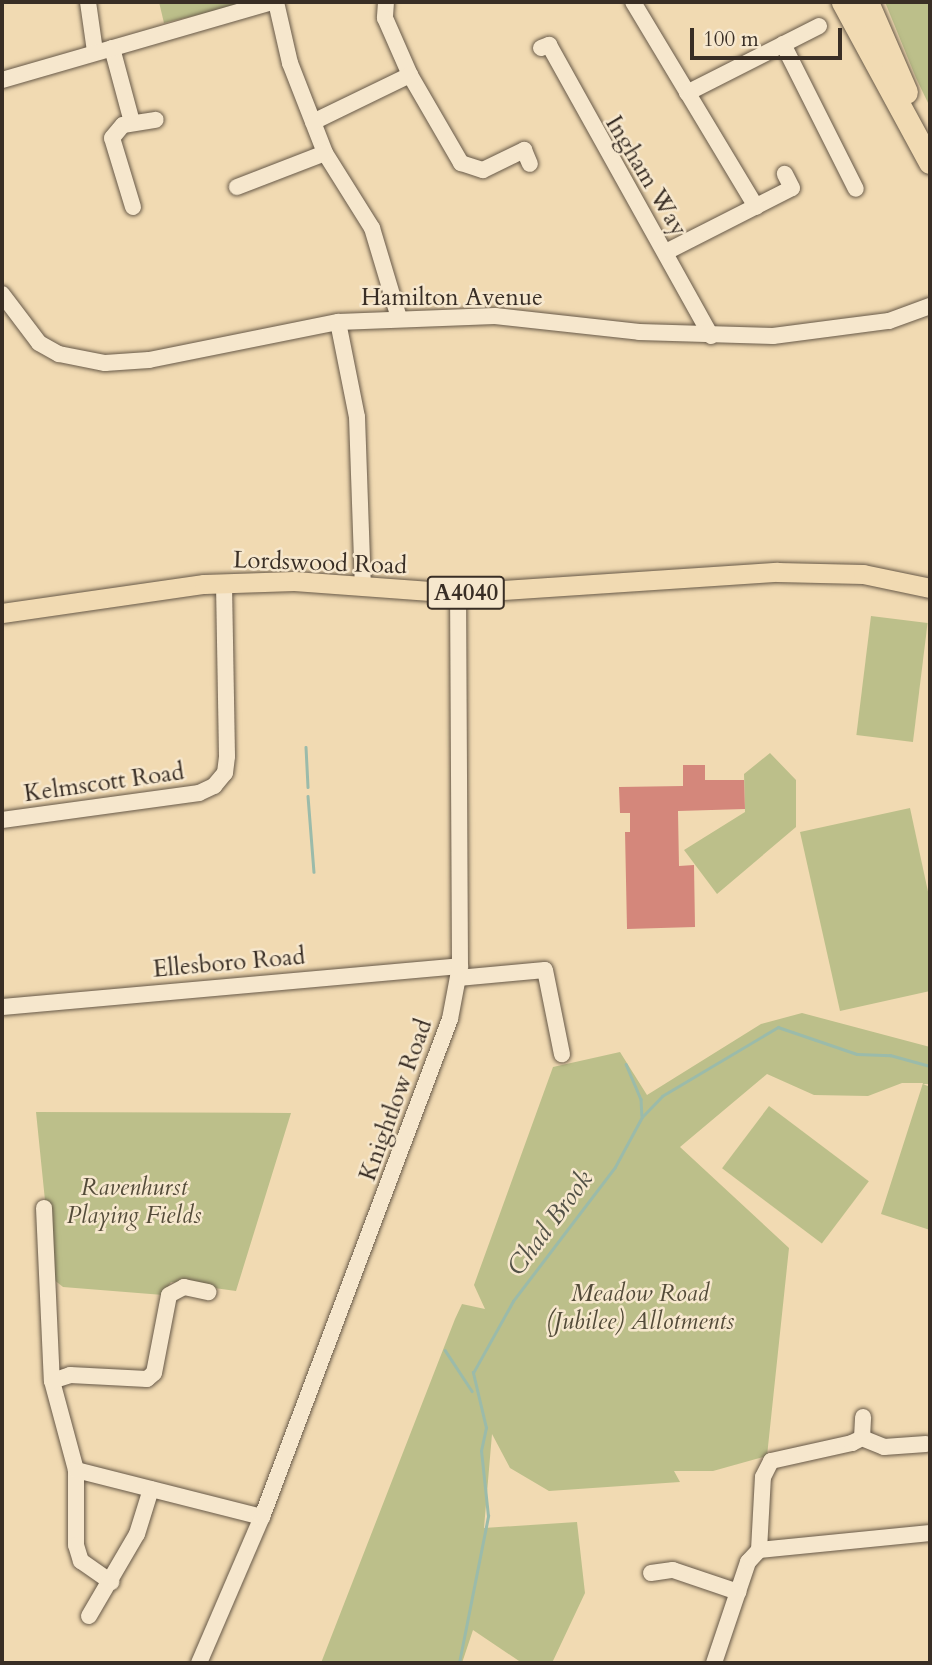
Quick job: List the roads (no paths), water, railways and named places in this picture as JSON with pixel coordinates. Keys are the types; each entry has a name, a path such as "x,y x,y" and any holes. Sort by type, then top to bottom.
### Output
{"highway":[{"path":"843,2 930,162"},
{"path":"867,2 930,141"}],"main road":[{"name":"Lordswood Road","path":"2,612 224,583 293,581 458,593 777,572 863,574 930,588"}],"street":[{"path":"88,2 132,122"},
{"path":"2,80 274,2 290,63 325,153 372,228 399,318"},
{"path":"386,2 385,18 410,75 461,163 483,170 524,150 530,164"},
{"path":"633,2 757,207"},
{"path":"687,93 819,26"},
{"path":"783,44 856,189"},
{"name":"Ingham Way","path":"541,48 549,45 711,336"},
{"path":"313,122 410,75"},
{"path":"133,207 111,147 112,138 132,122 156,120"},
{"path":"243,178 325,153"},
{"path":"666,253 792,187 785,174"},
{"name":"Hamilton Avenue","path":"2,294 39,343 59,354 105,363 149,360 338,322 495,316 711,336 832,330 889,321 930,306"},
{"path":"338,322 357,417 363,587"},
{"name":"Kelmscott Road","path":"2,820 199,793 214,786 225,774 227,756 224,583"},
{"name":"Knightlow Road","path":"199,1663 262,1517 440,1058 459,972 458,593"},
{"name":"Ellesboro Road","path":"2,1007 459,972 551,968 562,1054"},
{"path":"44,1208 52,1381 76,1470 81,1562 111,1581"},
{"path":"52,1381 70,1375 147,1379 155,1373 169,1295 184,1287 208,1292"},
{"path":"862,1437 863,1416"},
{"path":"714,1663 748,1562 759,1550 763,1477 771,1461 787,1455 816,1455 862,1437 884,1447 926,1444"},
{"path":"76,1470 262,1517"},
{"path":"89,1616 136,1534 151,1489"},
{"path":"759,1550 930,1533"},
{"path":"651,1573 673,1570 738,1592"}],"waterway":[{"path":"306,747 308,787"},
{"path":"308,796 314,872"},
{"name":"Chad Brook","path":"459,1663 488,1516 481,1451 486,1428 473,1373 513,1301 615,1167 642,1117 662,1096 778,1027 857,1054 890,1055 930,1066"},
{"path":"626,1064 641,1099 642,1116"},
{"path":"445,1350 472,1391"}],"park label":[{"name":"Ravenhurst Playing Fields","path":"134,1202"},
{"name":"Meadow Road (Jubilee) Allotments","path":"640,1308"}]}
